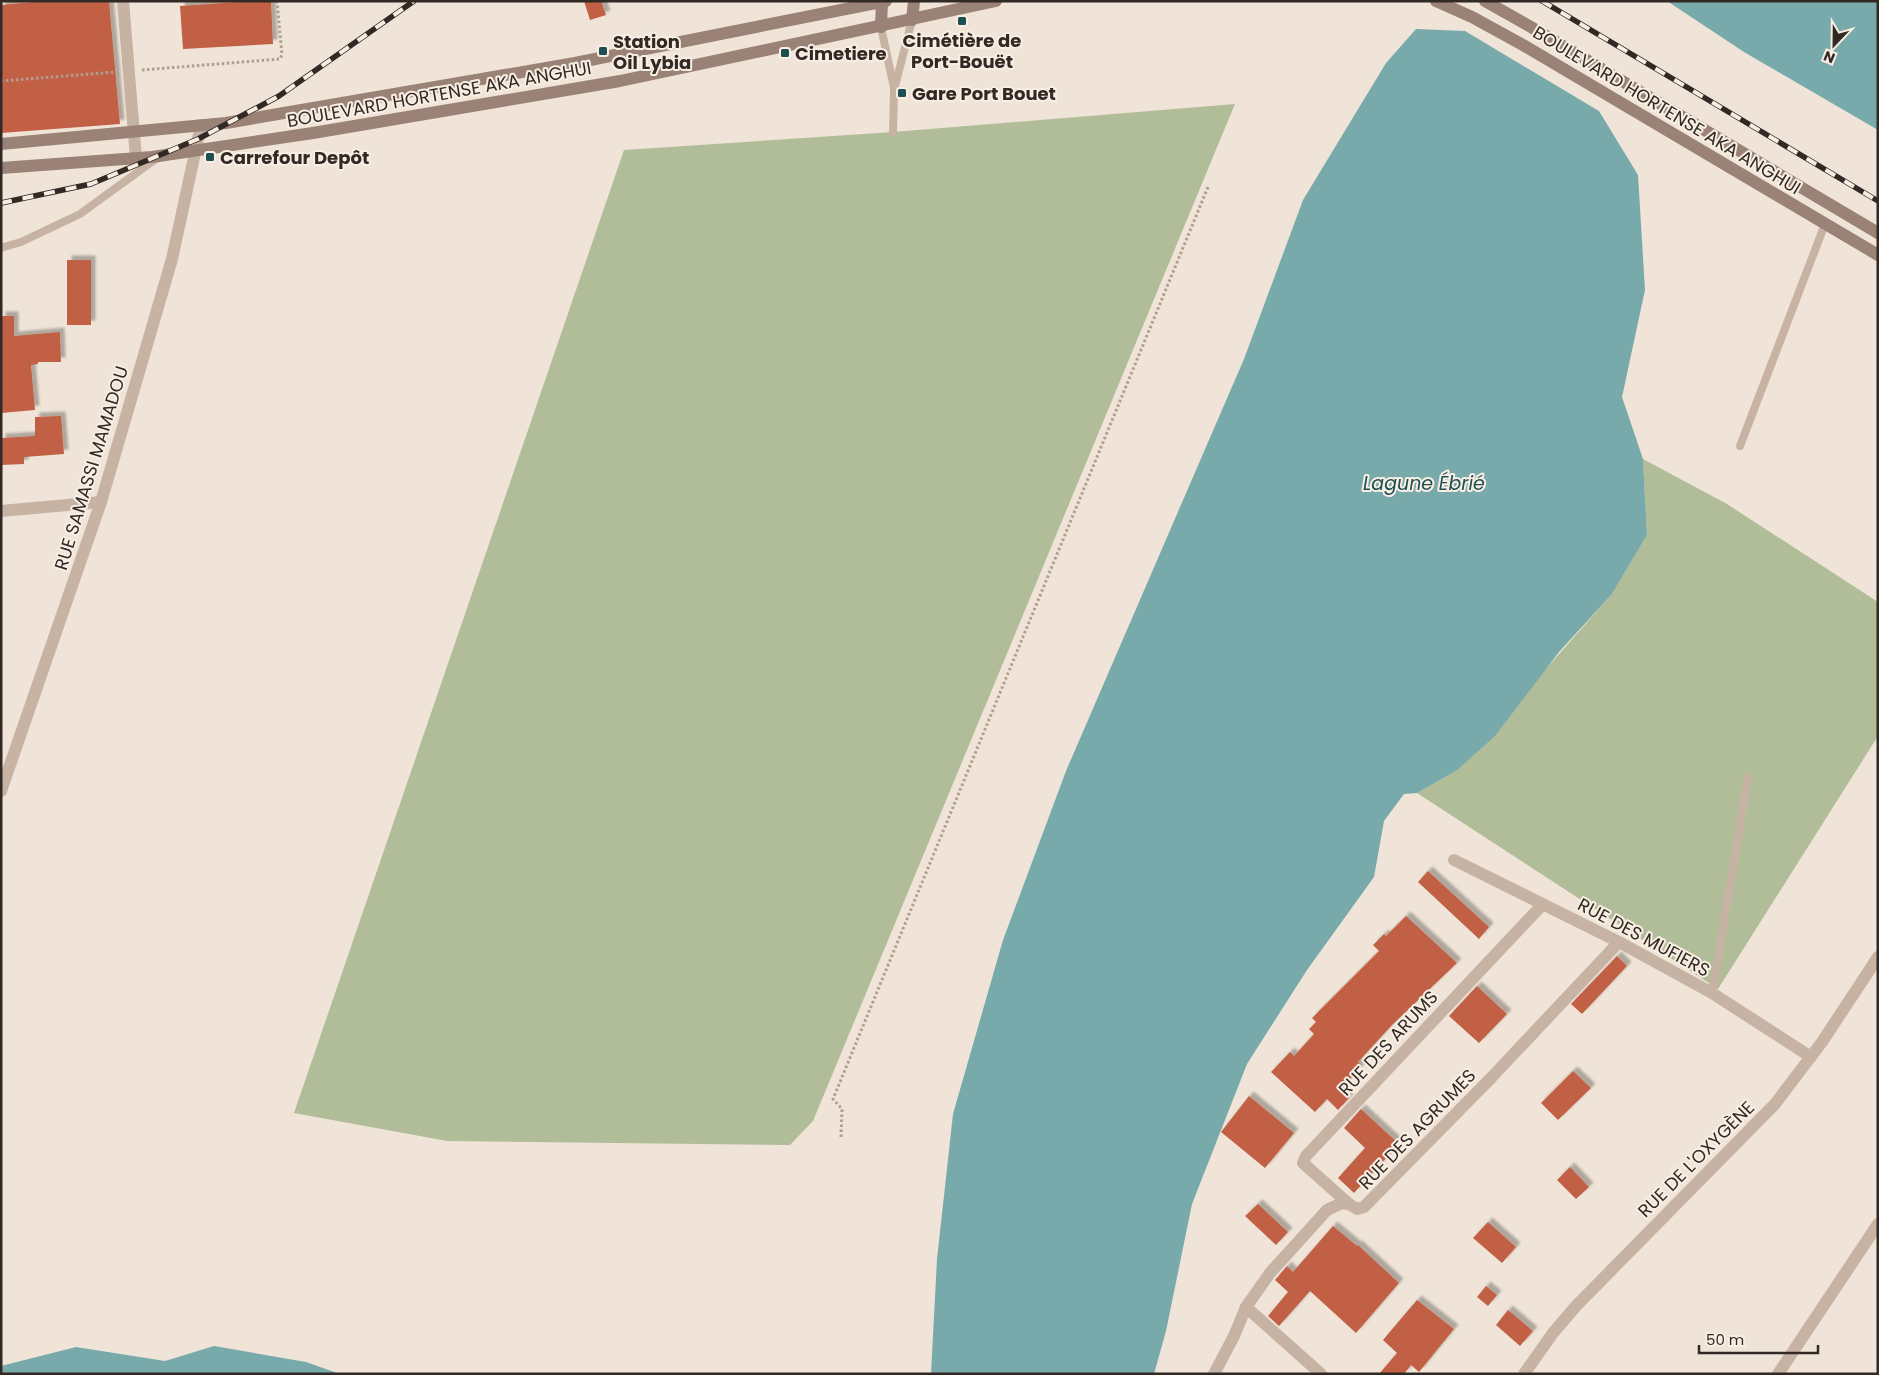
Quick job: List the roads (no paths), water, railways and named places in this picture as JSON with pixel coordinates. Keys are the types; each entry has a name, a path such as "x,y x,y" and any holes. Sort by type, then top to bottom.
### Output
{"main road":[{"path":"912,20 914,1"},
{"name":"BOULEVARD HORTENSE AKA ANGHUI","path":"1,168 160,156 306,134 620,81 996,1"},
{"name":"BOULEVARD HORTENSE AKA ANGHUI","path":"1436,1 1472,17 1523,45 1878,255"},
{"name":"BOULEVARD HORTENSE AKA ANGHUI","path":"1485,1 1878,233"},
{"name":"BOULEVARD HORTENSE AKA ANGHUI","path":"1,144 226,123 575,63 883,2"},
{"path":"881,27 883,2"}],"street":[{"path":"123,1 136,158"},
{"name":"RUE SAMASSI MAMADOU","path":"1,791 101,502 172,258 201,125"},
{"path":"1,510 101,502"},
{"name":"RUE DES MUFIERS","path":"1454,860 1618,942 1712,993 1811,1057"},
{"name":"RUE DES ARUMS","path":"1349,1204 1303,1163 1306,1156 1543,904"},
{"name":"RUE DES AGRUMES","path":"1214,1374 1234,1336 1246,1307 1270,1273 1327,1210 1338,1204 1349,1204 1357,1209 1364,1207 1491,1078 1618,942"},
{"name":"RUE DE L'OXYGÈNE","path":"1524,1374 1553,1333 1576,1306 1775,1104 1811,1057 1878,957"},
{"path":"1778,1374 1878,1224"},
{"path":"1246,1307 1321,1374"}],"lane":[{"path":"894,90 912,20"},
{"path":"881,27 894,90 893,132"},
{"path":"1,248 21,242 80,214 160,156"},
{"path":"1740,446 1826,224"},
{"path":"1712,993 1748,777"}],"water":[{"path":"1667,1 1878,1 1878,130 1744,52"},
{"name":"Lagune Ébrié","path":"1416,29 1465,31 1599,111 1638,175 1645,290 1622,397 1643,459 1647,535 1612,594 1559,652 1495,736 1456,771 1417,793 1404,794 1384,821 1374,877 1307,970 1247,1064 1192,1204 1166,1331 1154,1374 931,1374 937,1259 953,1114 1003,940 1066,771 1244,359 1303,200 1386,63"},
{"path":"214,1346 306,1362 340,1374 1,1374 1,1366 76,1347 165,1361"}],"railway":[{"path":"1,203 91,184 198,139 279,96 414,1"},
{"path":"1542,1 1878,201"}],"place":[{"name":"Cimétière de Port-Bouët","path":"962,21"},
{"name":"Station Oil Lybia","path":"603,51"},
{"name":"Cimetiere","path":"785,53"},
{"name":"Gare Port Bouet","path":"902,93"},
{"name":"Carrefour Depôt","path":"210,157"}]}
